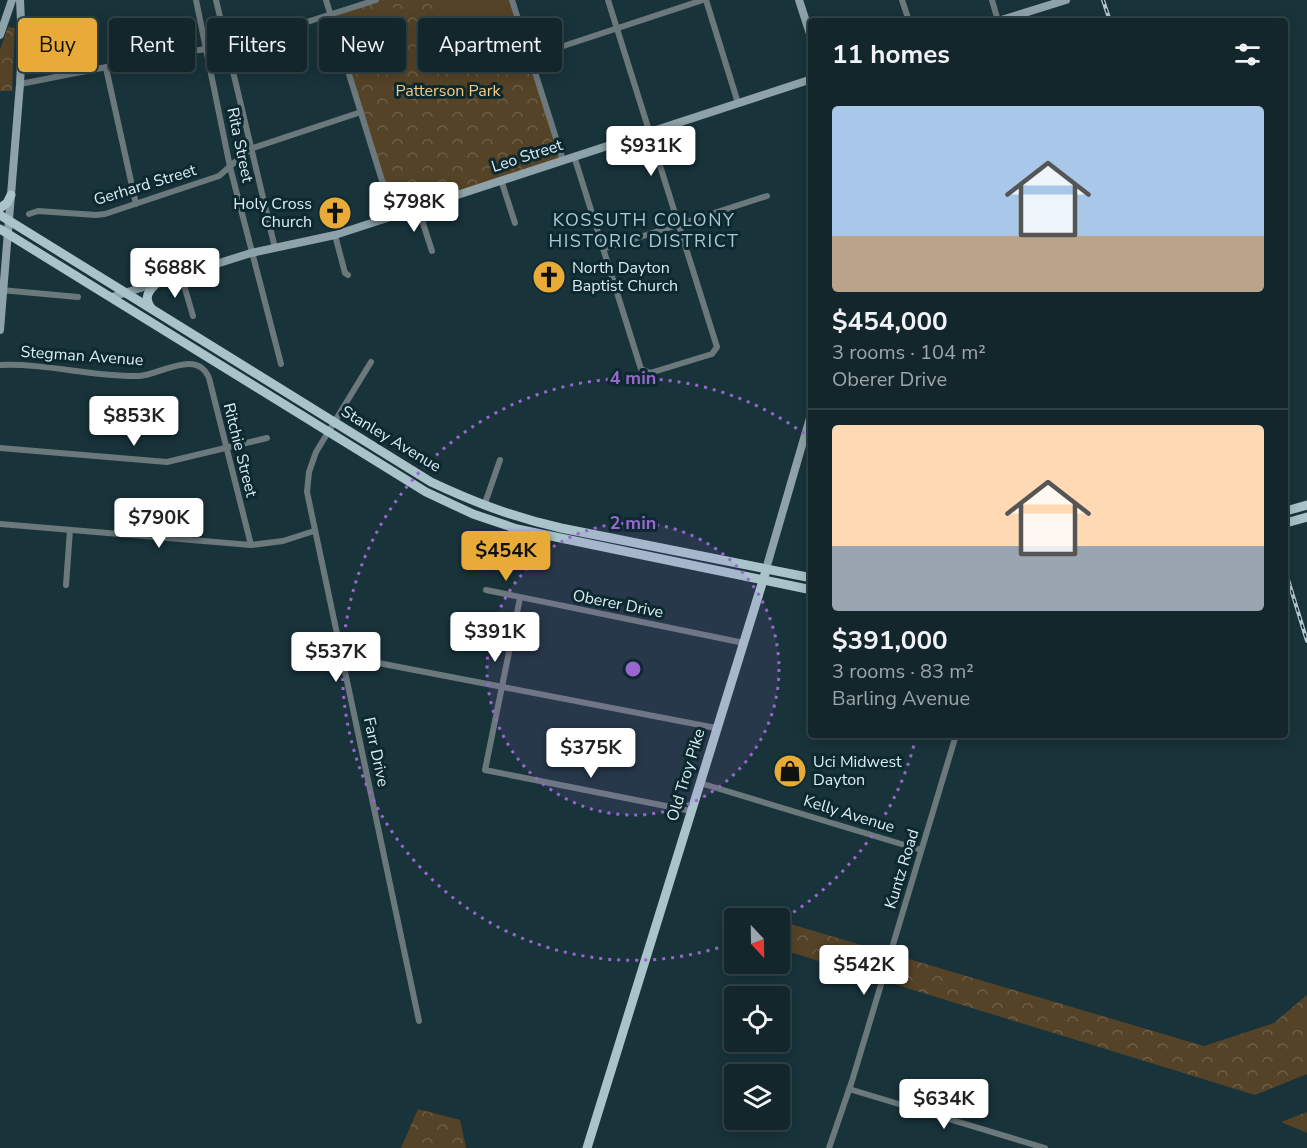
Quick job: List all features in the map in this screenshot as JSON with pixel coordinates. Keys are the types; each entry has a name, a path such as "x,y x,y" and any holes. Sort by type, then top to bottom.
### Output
{"main road":[{"path":"0,208 7,203 11,195"},
{"name":"Stanley Avenue","path":"0,215 431,482 484,506 561,528 808,577"},
{"name":"Stanley Avenue","path":"4,231 426,492 473,514 517,529 808,589"},
{"path":"151,308 147,302 147,296 149,290 158,282"},
{"path":"1290,510 1307,505"},
{"path":"1288,522 1307,517"},
{"name":"Old Troy Pike","path":"587,1148 766,569"}],"street":[{"path":"0,35 12,0"},
{"path":"20,0 21,18"},
{"name":"Rita Street","path":"196,0 230,166 281,364"},
{"name":"Rita Street","path":"216,0 220,18"},
{"path":"326,0 393,216"},
{"path":"307,22 376,0"},
{"path":"512,0 518,18"},
{"path":"574,156 640,366 644,372 650,373 712,354 717,347 608,0"},
{"path":"562,46 705,0 738,103"},
{"path":"902,0 908,18"},
{"path":"992,0 997,18"},
{"path":"1008,18 1066,0"},
{"path":"803,1 808,23"},
{"path":"4,24 15,22 18,24"},
{"path":"20,84 186,52 206,51"},
{"path":"106,68 136,204"},
{"path":"0,330 4,231 9,221 20,72"},
{"name":"Rita Street","path":"232,72 275,248"},
{"path":"535,72 563,160"},
{"name":"Leo Street","path":"112,297 251,253 335,235 808,80"},
{"path":"250,149 361,111"},
{"name":"Gerhard Street","path":"29,214 38,211 96,215 136,204 219,176 250,149"},
{"path":"501,180 515,223"},
{"path":"603,249 767,196"},
{"path":"418,208 432,251"},
{"path":"335,235 345,273 348,274"},
{"path":"181,275 193,316"},
{"path":"2,291 78,297"},
{"name":"Farr Drive","path":"371,362 315,452 309,472 308,502 420,1021"},
{"name":"Stegman Avenue","path":"0,365 138,376 186,364 197,365"},
{"name":"Ritchie Street","path":"197,365 205,371 209,378 251,546"},
{"name":"Old Troy Pike","path":"766,569 808,425"},
{"path":"0,448 168,462 267,438"},
{"path":"484,506 500,460"},
{"path":"0,524 251,546 314,531"},
{"path":"66,585 70,530"},
{"name":"Oberer Drive","path":"486,590 744,643"},
{"path":"520,598 486,770 691,811"},
{"path":"342,656 716,728"},
{"name":"Kuntz Road","path":"830,1148 955,738"},
{"name":"Kelly Avenue","path":"699,783 921,850"},
{"path":"849,1089 1045,1148"}],"green space":[{"name":"Patterson Park","path":"376,0 512,0 518,18 418,18 418,72 535,72 563,160 393,216 349,72 406,72 406,18 332,18 331,15"},
{"path":"437,0 496,0 501,18 444,18"},
{"path":"393,7 397,18 358,18"},
{"path":"8,27 15,28 12,91 0,91 0,50"},
{"path":"407,88 414,109 402,112 396,91"},
{"path":"790,924 1204,1046 1274,1023 1307,995 1307,1074 1255,1095 790,952"},
{"path":"418,1109 460,1120 466,1148 401,1148"},
{"path":"1307,1112 1307,1133 1281,1122"}],"railway":[{"path":"1103,0 1109,18"},
{"path":"1288,579 1307,641"}],"place":[{"name":"Holy Cross Church","path":"335,213"},
{"name":"North Dayton Baptist Church","path":"549,277"},
{"name":"Uci Midwest Dayton","path":"790,771"}],"district":[{"name":"KOSSUTH COLONY HISTORIC DISTRICT","path":"644,230"}]}
